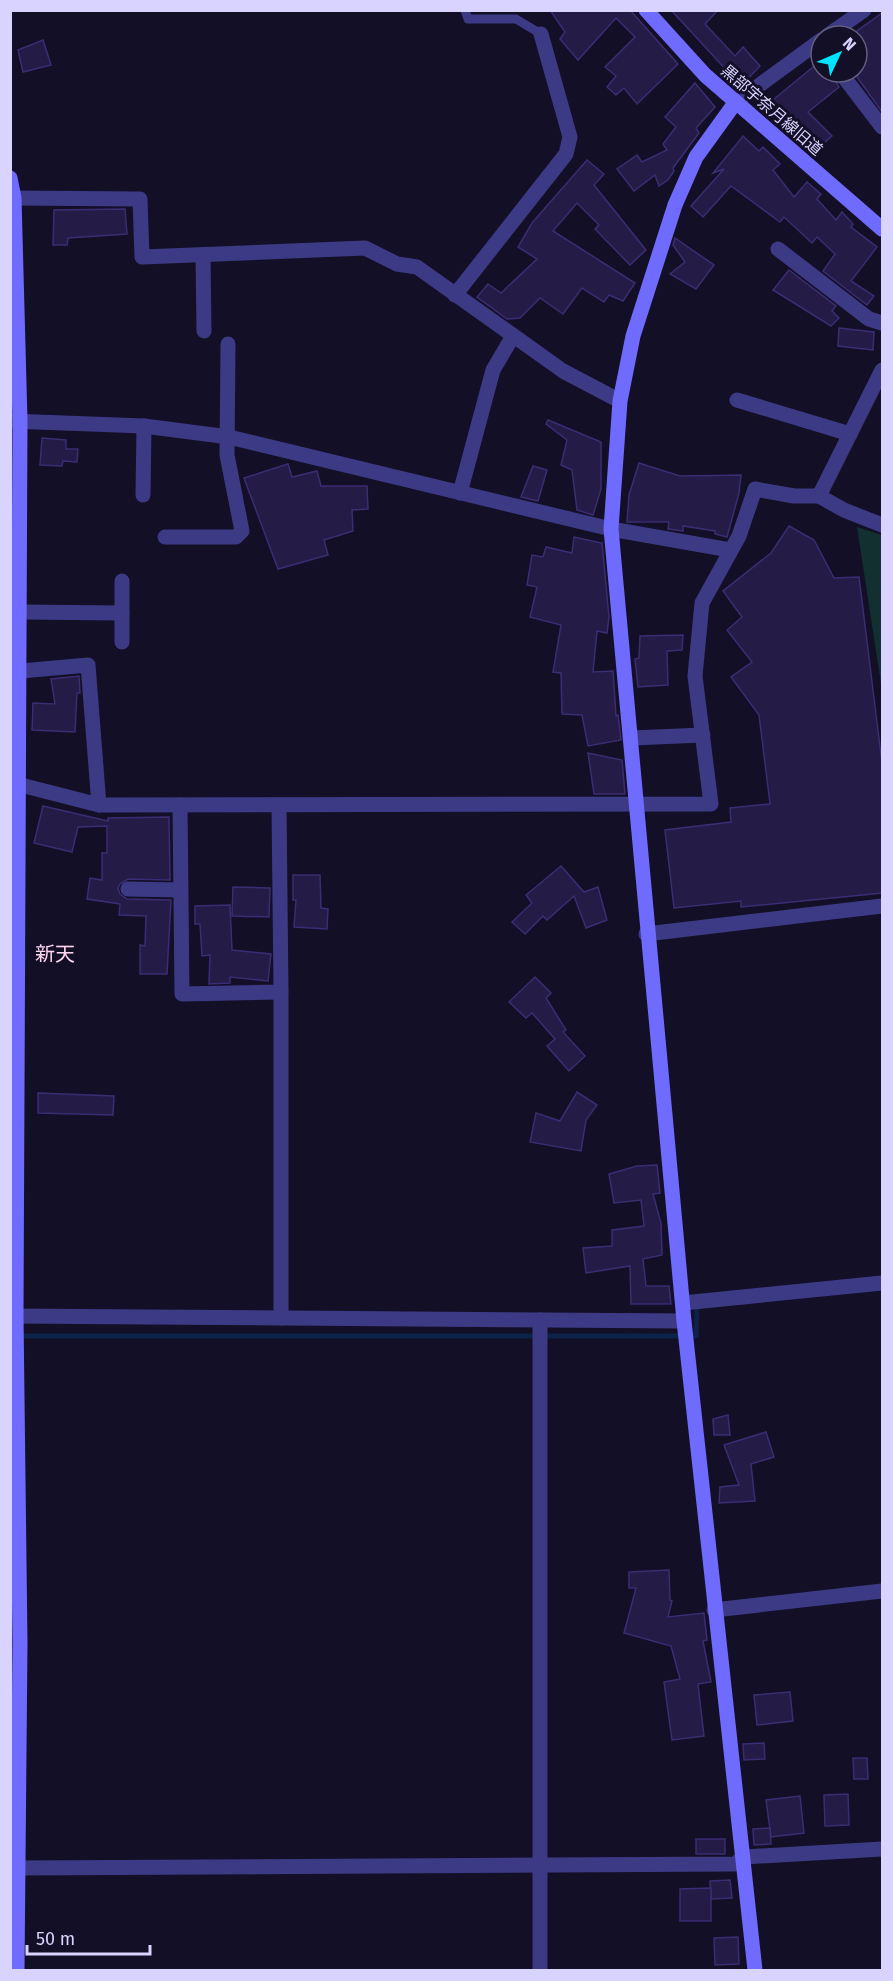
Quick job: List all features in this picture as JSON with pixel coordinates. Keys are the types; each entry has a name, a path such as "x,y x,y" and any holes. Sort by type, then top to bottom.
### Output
{"street":[{"name":"黒部宇奈月線旧道","path":"646,10 684,53 735,103 882,230"},
{"path":"844,24 864,10"},
{"path":"455,295 566,154 570,137 541,34"},
{"path":"755,1971 684,1321 646,934 631,738 611,529 620,401 633,336 675,205 696,157 735,103 809,49"},
{"path":"849,84 882,128"},
{"path":"10,178 19,612 14,672 17,784 13,1316 17,1971"},
{"path":"12,198 140,199 142,257 365,248 397,264 417,267 562,371 620,401"},
{"path":"778,249 869,319 882,323"},
{"path":"203,255 204,331"},
{"path":"460,493 493,370 513,336"},
{"path":"165,537 236,537 242,531 227,455 229,436 228,344"},
{"path":"819,496 882,370"},
{"path":"737,400 850,434"},
{"path":"15,421 144,426 229,436 611,529 730,550"},
{"path":"143,495 144,426"},
{"path":"17,784 99,805 635,806 711,804 695,676 702,603 739,536 755,489 794,496 819,496 844,510 882,525"},
{"path":"122,582 122,642"},
{"path":"19,612 122,613"},
{"path":"14,672 88,665 99,805"},
{"path":"631,738 703,735"},
{"path":"180,805 182,994 281,993"},
{"path":"279,805 281,1318"},
{"path":"128,889 180,890"},
{"path":"646,934 882,906"},
{"path":"683,1303 882,1283"},
{"path":"13,1316 684,1321"},
{"path":"540,1320 540,1971"},
{"path":"714,1610 882,1591"},
{"path":"18,1868 735,1864 744,1857 882,1849"}],"lane":[{"path":"465,10 468,19 516,19 541,34"}],"green space":[{"path":"857,527 882,535 882,690"}],"building":[{"path":"550,10 630,10 678,64 637,104 624,88 616,95 607,87 616,76 605,67 635,37 616,18 578,60 560,39 565,32"},
{"path":"671,10 718,10 705,24 735,56 743,47 760,66 741,86"},
{"path":"882,13 882,112 862,84 869,84 869,24 867,24"},
{"path":"43,40 51,65 23,72 18,50"},
{"path":"809,70 809,84 837,84 839,87 808,112 832,136 815,151 768,104"},
{"path":"695,83 715,107 696,128 699,133 673,168 674,171 668,180 659,186 655,175 634,191 617,169 637,155 642,162 667,150 663,144 676,127 665,117"},
{"path":"743,136 759,151 763,147 780,164 773,170 794,197 807,182 821,194 817,199 836,220 842,212 853,224 851,227 877,247 851,281 874,296 867,305 823,271 835,254 817,237 812,243 784,217 780,222 731,186 703,217 691,206 724,169 713,173"},
{"path":"587,160 604,174 594,185 646,250 630,265 595,229 599,225 577,203 553,231 635,283 623,301 609,295 604,302 582,288 563,314 540,298 520,318 507,319 477,297 488,284 501,293 537,259 518,247 532,223"},
{"path":"125,209 127,234 68,238 67,245 53,245 54,210"},
{"path":"675,238 714,265 696,289 670,274 685,262 673,245"},
{"path":"789,270 836,306 832,311 839,318 831,326 773,290"},
{"path":"839,328 874,332 873,350 838,346"},
{"path":"548,420 601,442 601,489 593,515 577,510 572,470 561,465 567,440 546,424"},
{"path":"42,438 66,440 66,449 78,449 77,462 63,461 62,466 40,465"},
{"path":"639,463 680,476 741,475 739,493 727,537 715,534 715,531 683,526 683,531 668,529 669,522 627,522 629,495"},
{"path":"288,464 292,477 317,471 321,486 367,486 368,509 352,510 353,531 324,540 328,555 278,569 244,478"},
{"path":"533,466 547,470 538,501 521,497"},
{"path":"789,526 814,540 834,578 859,577 882,763 882,893 741,907 741,901 674,908 665,830 731,822 730,808 770,804 759,715 731,677 752,662 727,630 742,617 723,591 771,553"},
{"path":"574,537 602,543 609,617 607,633 597,631 593,672 613,671 616,716 618,715 621,740 588,746 582,715 562,714 561,673 553,672 561,625 530,617 537,587 527,585 532,555 543,557 546,547 572,553"},
{"path":"683,635 682,650 667,651 668,685 638,687 635,659 639,658 640,636"},
{"path":"79,676 80,693 77,693 75,732 32,730 33,703 55,704 51,679"},
{"path":"588,753 622,760 625,794 594,794"},
{"path":"43,806 108,821 108,818 169,817 170,880 128,879 118,888 120,894 127,899 171,900 167,974 140,974 140,945 145,946 146,916 119,915 120,904 87,899 90,878 102,880 102,853 107,853 107,826 78,827 72,852 34,843"},
{"path":"561,866 584,892 598,887 607,920 586,928 574,896 547,920 543,916 525,934 512,922 532,903 526,895"},
{"path":"293,875 320,875 321,908 328,909 327,929 294,927 296,900 293,900"},
{"path":"233,887 270,888 269,917 232,916"},
{"path":"230,905 232,950 271,954 268,981 230,977 230,983 209,984 210,955 202,956 200,924 195,924 195,906"},
{"path":"535,977 551,993 546,998 566,1030 563,1032 585,1056 569,1071 547,1046 555,1039 532,1013 526,1018 509,1002"},
{"path":"577,1092 597,1105 586,1120 581,1151 530,1142 536,1113 560,1121"},
{"path":"38,1093 114,1096 113,1115 38,1113"},
{"path":"657,1165 660,1193 653,1194 661,1223 662,1255 643,1259 646,1286 669,1286 671,1304 631,1304 630,1266 586,1273 583,1248 612,1246 612,1230 644,1226 641,1200 614,1203 609,1174 637,1166"},
{"path":"728,1415 730,1435 714,1435 713,1419"},
{"path":"766,1432 774,1457 751,1464 755,1501 719,1503 720,1487 739,1485 724,1445"},
{"path":"669,1570 670,1600 672,1601 668,1617 704,1613 707,1640 703,1641 711,1682 698,1684 704,1736 672,1740 664,1682 680,1679 671,1646 624,1633 636,1588 629,1588 629,1572"},
{"path":"790,1692 793,1721 757,1725 754,1695"},
{"path":"764,1743 765,1759 744,1760 743,1744"},
{"path":"853,1758 867,1758 868,1779 854,1779"},
{"path":"848,1794 849,1825 825,1826 824,1795"},
{"path":"800,1796 804,1833 771,1837 766,1800"},
{"path":"770,1828 771,1844 754,1845 753,1829"},
{"path":"696,1839 725,1839 725,1854 696,1854"},
{"path":"730,1880 732,1898 711,1899 710,1881"},
{"path":"711,1888 711,1921 680,1921 680,1889"},
{"path":"738,1937 739,1964 715,1965 714,1938"}],"waterway":[{"path":"17,1336 696,1336 697,1304"}],"district":[{"name":"新天","path":"55,954"}]}
